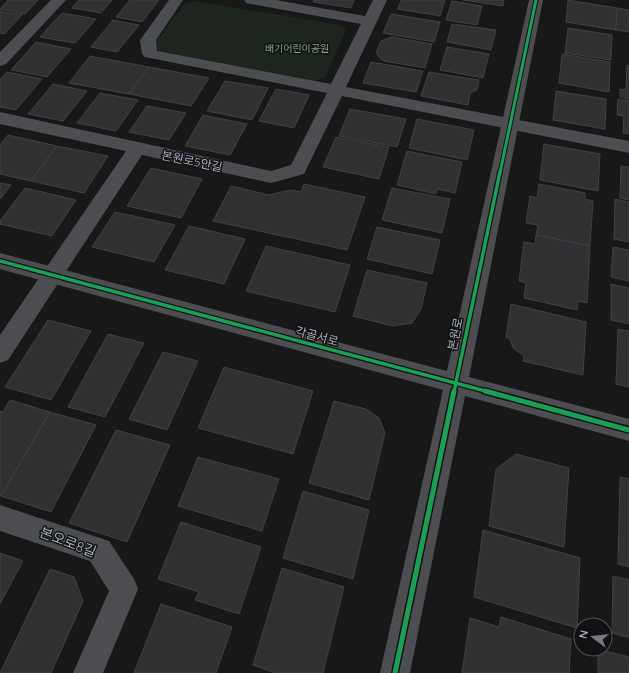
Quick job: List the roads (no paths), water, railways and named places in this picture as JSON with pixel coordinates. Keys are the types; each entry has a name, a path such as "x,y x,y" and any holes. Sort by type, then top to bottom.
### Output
{"street":[{"path":"0,61 59,0"},
{"path":"176,0 148,40 150,54 629,146"},
{"path":"251,0 370,21"},
{"name":"본원로5안길","path":"0,118 271,177 298,170 338,91 380,0"},
{"name":"본원로","path":"395,673 536,0"},
{"path":"0,353 137,149"},
{"name":"각골서로","path":"0,261 629,430"},
{"name":"본오로8길","path":"0,518 99,551 124,589 88,673"}],"park label":[{"name":"배기어린이공원","path":"297,48"}]}
